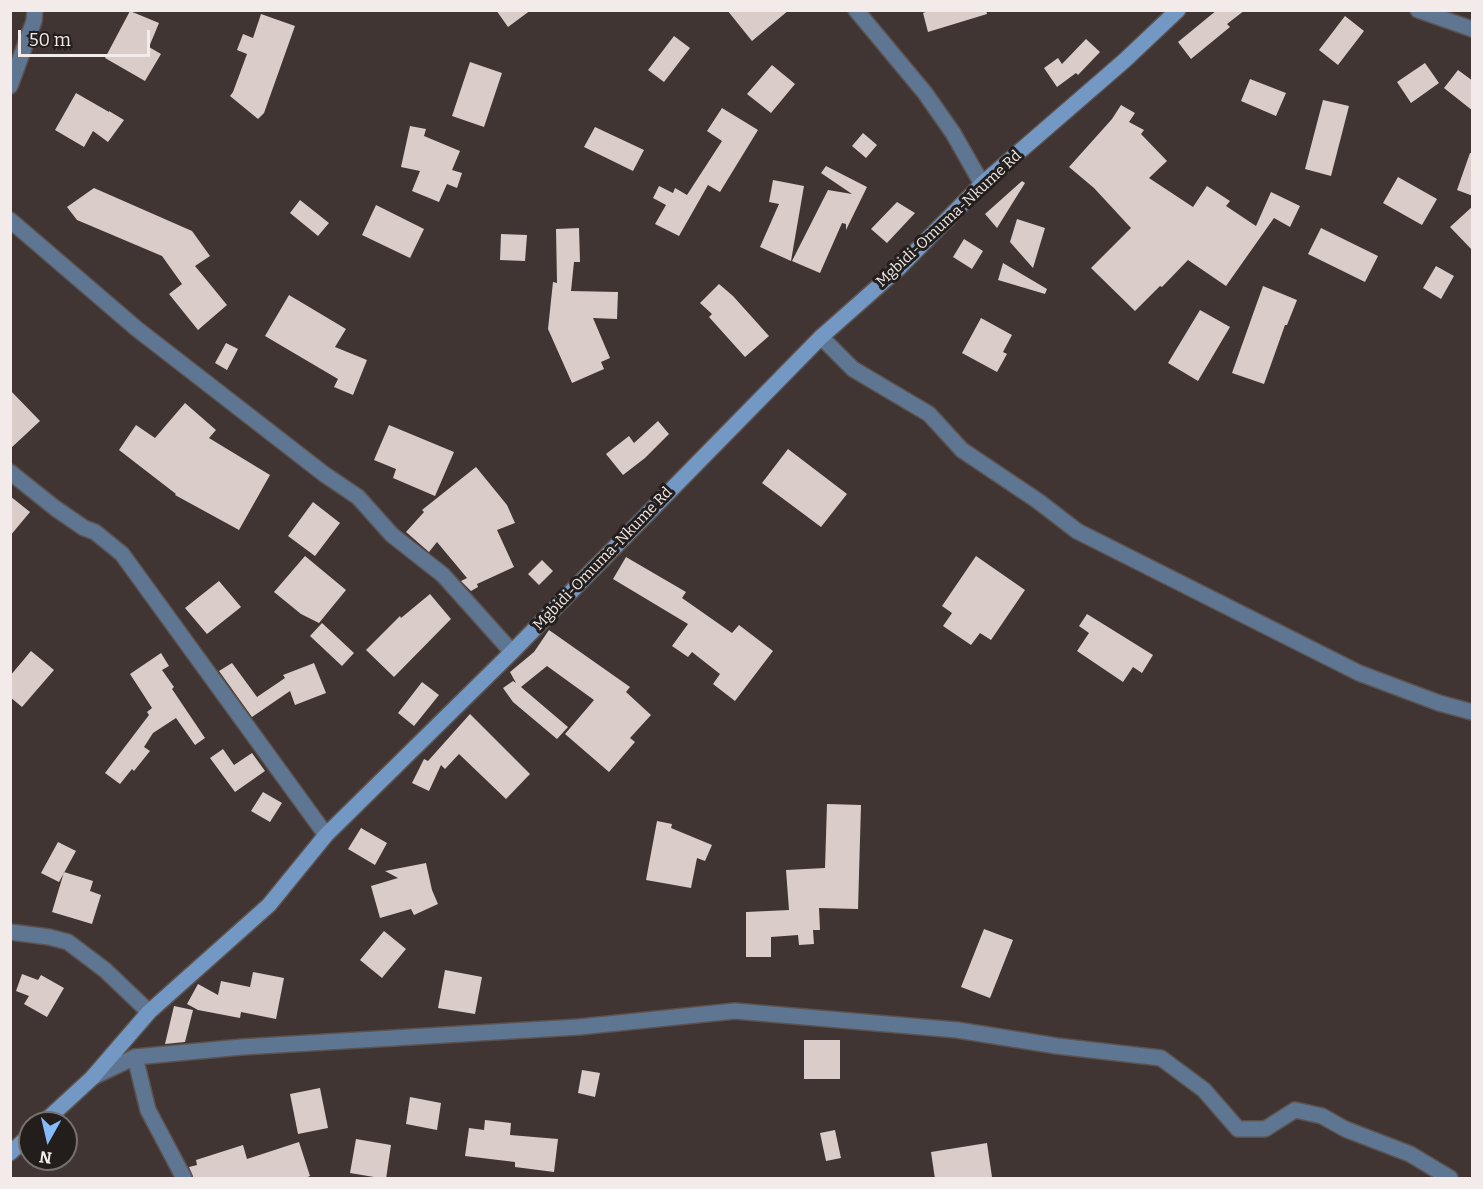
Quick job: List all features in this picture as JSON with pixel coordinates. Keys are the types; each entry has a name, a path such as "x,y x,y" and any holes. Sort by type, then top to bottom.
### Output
{"street":[{"path":"10,86 34,21 35,10"},
{"path":"856,10 925,93 953,133 982,184"},
{"name":"Mgbidi-Omuma-Nkume Rd","path":"56,1111 92,1078 149,1012 269,905 326,835 512,652 820,338 899,268 982,184 1124,61 1178,10"},
{"path":"1418,10 1473,29"},
{"path":"10,220 137,329 324,474 358,497 392,535 443,575 512,652"},
{"path":"820,338 853,369 929,414 962,450 1038,501 1077,531 1359,673 1439,703 1473,712"},
{"path":"10,472 55,508 84,528 95,532 122,554 326,835"},
{"path":"10,932 68,942 105,970 149,1012"},
{"path":"92,1078 135,1057 242,1047 579,1027 735,1011 957,1030 1057,1046 1161,1058 1204,1090 1239,1129 1265,1129 1295,1110 1322,1116 1345,1130 1410,1154 1450,1179"},
{"path":"135,1057 148,1110 184,1179"}],"building":[{"path":"496,10 531,10 508,27"},
{"path":"727,10 789,10 752,41"},
{"path":"930,10 986,10 987,14 928,32 923,13"},
{"path":"1217,10 1245,10 1227,24 1230,27 1191,59 1178,42"},
{"path":"130,11 159,23 149,47 161,54 145,81 105,58"},
{"path":"261,14 295,26 264,113 258,119 230,96 247,54 237,50 243,34 253,38"},
{"path":"1345,16 1364,31 1338,65 1319,50"},
{"path":"674,36 690,48 664,82 648,70"},
{"path":"1086,39 1100,52 1078,75 1076,73 1057,87 1044,68 1058,58 1062,64"},
{"path":"470,62 502,73 484,127 452,116"},
{"path":"1425,63 1439,83 1411,103 1397,82"},
{"path":"772,65 795,84 771,113 747,94"},
{"path":"1458,70 1473,81 1473,111 1444,88"},
{"path":"1250,79 1286,93 1276,116 1241,101"},
{"path":"76,93 124,120 108,142 93,131 84,147 55,130"},
{"path":"1323,100 1349,106 1331,176 1305,169"},
{"path":"1121,105 1135,113 1129,122 1144,130 1141,134 1167,161 1149,178 1193,207 1207,186 1230,201 1226,206 1256,226 1271,192 1300,206 1290,227 1274,218 1226,286 1188,260 1135,311 1091,268 1131,228 1094,188 1069,167 1112,119"},
{"path":"722,108 758,130 720,192 708,185 679,236 655,224 666,205 653,198 659,186 673,193 675,188 687,195 722,141 707,131"},
{"path":"410,126 426,129 424,136 460,151 452,170 462,173 457,188 447,184 439,202 412,191 420,171 401,167"},
{"path":"595,127 644,150 633,171 584,147"},
{"path":"863,133 877,145 866,158 852,146"},
{"path":"1470,153 1473,153 1473,196 1457,190"},
{"path":"826,166 867,187 846,230 846,224 842,223 820,273 792,261 828,190 852,194 821,173"},
{"path":"1398,177 1437,199 1422,225 1383,203"},
{"path":"773,180 804,186 791,261 760,247 779,204 769,202"},
{"path":"1022,181 1025,183 997,228 985,214"},
{"path":"94,188 192,231 210,256 195,266 227,305 198,330 169,294 182,284 162,256 77,220 67,207"},
{"path":"300,200 329,223 318,236 290,213"},
{"path":"897,202 915,213 887,243 871,229"},
{"path":"376,205 424,229 410,258 362,235"},
{"path":"1473,206 1473,251 1450,227"},
{"path":"1017,219 1045,228 1033,268 1010,242"},
{"path":"579,228 580,262 574,262 571,291 618,292 617,319 593,318 610,358 601,362 604,369 572,383 548,329 553,282 557,283 556,229"},
{"path":"1321,228 1378,256 1365,282 1308,254"},
{"path":"501,234 527,235 525,261 500,260"},
{"path":"964,239 983,251 972,269 953,257"},
{"path":"1003,263 1047,289 1045,294 998,280"},
{"path":"1436,266 1454,276 1441,299 1423,288"},
{"path":"719,284 769,336 745,357 709,317 712,314 700,303"},
{"path":"1263,286 1297,300 1287,325 1285,325 1264,384 1232,373"},
{"path":"289,295 346,329 335,347 367,360 353,395 334,387 338,379 265,336"},
{"path":"1200,310 1230,327 1198,381 1168,363"},
{"path":"981,318 1012,335 1003,352 1007,354 997,372 962,353"},
{"path":"226,343 238,349 227,370 215,363"},
{"path":"10,390 40,421 10,449"},
{"path":"185,403 216,430 209,438 270,475 239,530 175,495 119,450 136,425 155,438"},
{"path":"658,421 669,434 645,458 623,475 606,454 629,436 634,443"},
{"path":"389,425 454,452 435,496 393,478 396,469 374,460"},
{"path":"788,449 847,494 821,527 762,483"},
{"path":"476,467 507,505 515,523 497,530 514,567 477,584 478,587 471,591 461,581 467,578 437,542 429,552 406,532 424,512 422,510"},
{"path":"10,496 30,512 10,536"},
{"path":"313,502 340,523 315,556 288,536"},
{"path":"305,556 346,590 319,623 301,614 274,592"},
{"path":"976,556 1025,590 991,640 980,633 971,645 943,626 952,613 942,606"},
{"path":"626,557 686,592 682,598 732,633 739,625 773,651 735,701 713,684 720,674 692,652 688,657 672,646 688,624 613,579"},
{"path":"542,560 553,571 539,585 528,574"},
{"path":"219,581 241,607 207,634 185,608"},
{"path":"430,594 451,619 394,677 366,650 400,616 401,618"},
{"path":"1087,614 1153,655 1142,673 1133,667 1123,682 1077,651 1089,633 1079,626"},
{"path":"322,623 354,653 342,666 310,636"},
{"path":"549,630 630,687 626,692 651,715 630,738 635,742 609,772 565,734 594,700 547,666 521,687 568,727 557,739 513,702 503,688 513,681 516,683 510,672 534,652"},
{"path":"31,651 54,670 22,707 10,697 10,676"},
{"path":"161,653 169,666 162,670 205,738 195,745 176,718 153,733 144,747 150,751 120,784 105,773 152,708 130,674"},
{"path":"232,663 257,697 285,678 283,675 314,663 326,693 295,705 290,691 252,717 219,671"},
{"path":"422,682 439,695 414,726 398,713"},
{"path":"470,714 530,774 506,799 459,754 445,769 441,765 429,791 412,783 424,759 428,761"},
{"path":"223,749 234,765 252,753 265,771 235,792 210,758"},
{"path":"263,792 282,803 270,822 251,811"},
{"path":"827,804 861,805 858,909 819,908 820,930 813,930 814,944 799,945 798,935 771,937 771,957 746,957 746,912 789,910 786,870 825,868"},
{"path":"657,821 672,824 671,828 712,845 705,861 697,858 691,888 646,880"},
{"path":"361,828 387,843 375,865 348,849"},
{"path":"58,842 76,851 59,882 41,873"},
{"path":"426,863 432,890 438,904 414,915 411,909 380,918 371,886 398,878 385,871"},
{"path":"64,872 93,881 90,891 101,895 92,924 52,912"},
{"path":"984,929 1013,940 990,998 961,987"},
{"path":"384,931 406,949 382,978 360,960"},
{"path":"445,970 482,977 475,1014 438,1008"},
{"path":"253,972 284,978 276,1019 241,1012 240,1018 198,1010 187,1004 198,984 218,995 221,981 250,987"},
{"path":"22,974 38,980 41,975 64,988 47,1017 24,1004 29,996 16,991"},
{"path":"174,1006 193,1010 185,1042 165,1044"},
{"path":"804,1040 840,1040 840,1079 804,1079"},
{"path":"582,1070 600,1073 595,1097 578,1093"},
{"path":"320,1088 328,1128 298,1134 290,1094"},
{"path":"410,1097 441,1103 437,1130 406,1124"},
{"path":"485,1120 511,1123 510,1135 558,1139 554,1172 515,1167 515,1162 465,1156 469,1128 484,1130"},
{"path":"835,1130 841,1158 826,1161 820,1133"},
{"path":"356,1139 391,1145 386,1179 350,1173"},
{"path":"299,1142 310,1176 303,1179 194,1179 189,1167 197,1165 196,1160 243,1145 247,1159"},
{"path":"987,1143 992,1177 935,1179 931,1152"}]}
